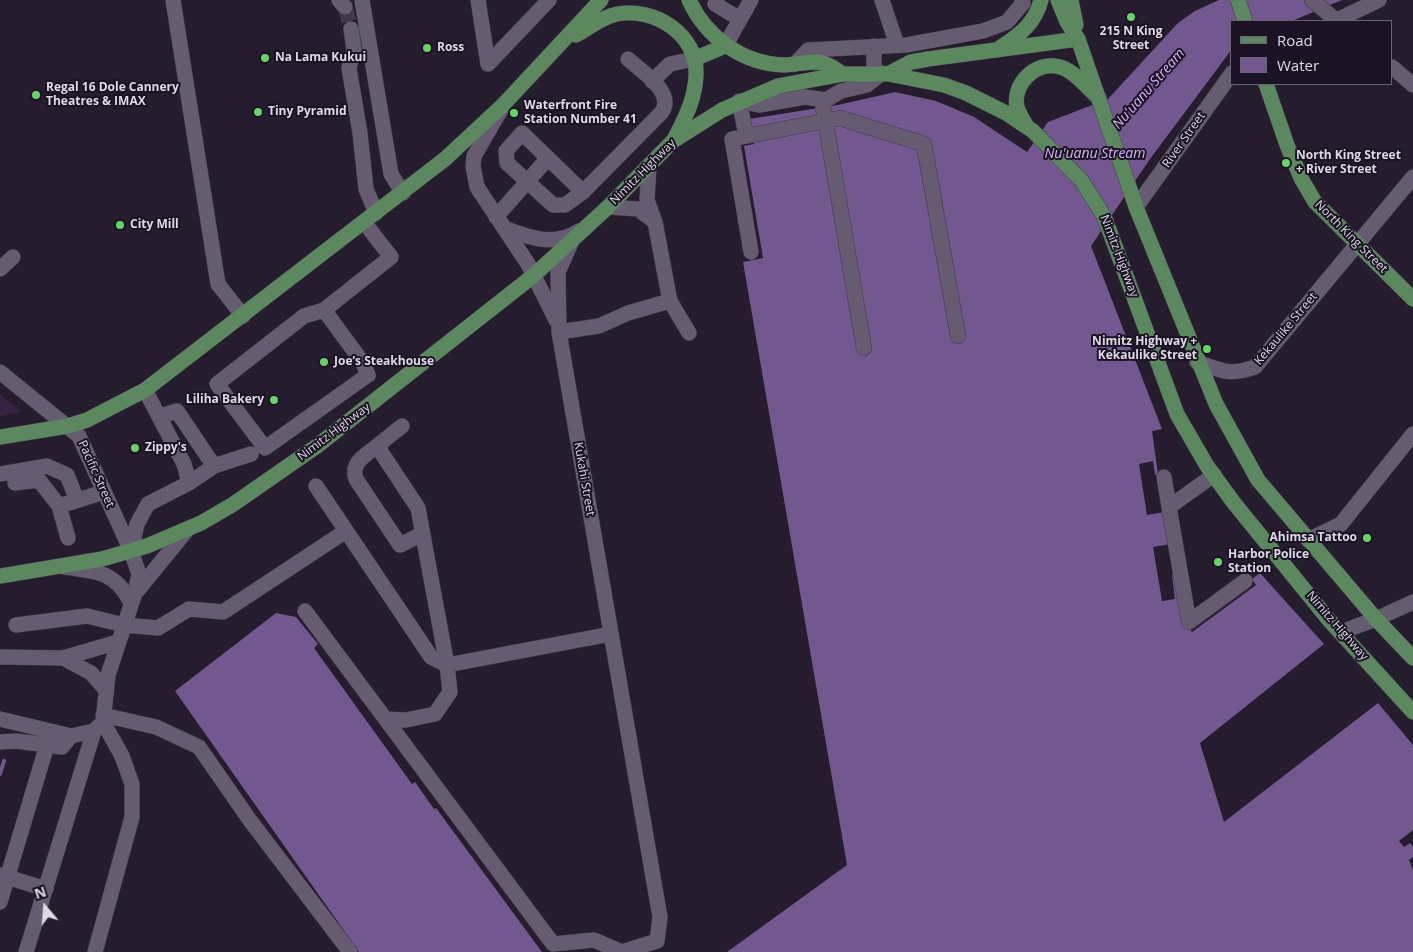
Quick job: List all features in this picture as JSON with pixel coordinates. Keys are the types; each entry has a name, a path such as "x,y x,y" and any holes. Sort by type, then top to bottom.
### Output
{"main road":[{"path":"0,437 68,426 94,418 145,390 445,159 503,105 601,0"},
{"path":"689,0 701,20 725,46 759,61 795,64 825,63 843,74"},
{"path":"992,50 1026,29 1036,15 1041,0"},
{"path":"1058,0 1067,22 1078,39"},
{"path":"1071,0 1078,39 1135,203 1197,362 1216,404 1258,480 1376,619 1413,658"},
{"path":"1238,0 1245,20"},
{"path":"560,45 599,21 615,14 634,12 655,16 674,28 686,43 694,59 696,73 690,110 673,141"},
{"path":"882,73 911,62 928,59 1078,39"},
{"path":"694,59 725,46"},
{"path":"1032,132 1017,108 1019,91 1025,78 1042,67 1063,68 1100,99"},
{"name":"Nimitz Highway","path":"0,576 63,567 131,551 187,530 232,505 279,473 380,397 533,276 592,223 673,141 739,101 798,81 843,74 882,73 926,80 966,93 1006,113 1032,132 1072,170 1091,193 1104,216 1177,414 1214,475 1234,503 1341,632 1413,712"},
{"name":"North King Street","path":"1266,85 1287,145 1315,202 1413,299"}],"street":[{"path":"173,0 218,284 243,316"},
{"path":"362,0 391,174 403,193"},
{"path":"478,0 488,64 550,0"},
{"path":"717,0 715,4 740,20"},
{"path":"725,46 751,0"},
{"path":"882,0 898,45"},
{"path":"795,64 808,50 898,45 983,32 1007,22 1023,3 1022,0"},
{"path":"1312,0 1335,20"},
{"path":"1338,20 1379,0"},
{"path":"351,29 354,50 349,68 360,133 370,218 390,257 324,310 304,316 216,384 265,448 368,375"},
{"path":"983,32 992,50"},
{"path":"925,41 928,59"},
{"path":"746,135 739,101 759,106 804,97 822,101 841,91 867,85 882,73 874,46"},
{"path":"583,192 522,134 507,148 505,155 507,163 526,183 557,206 565,205 583,192 664,108 665,97 652,81 628,59"},
{"path":"652,81 670,64 694,59"},
{"path":"1393,68 1413,84"},
{"name":"River Street","path":"1135,203 1230,76"},
{"path":"822,101 864,348"},
{"name":"Kukahi Street","path":"503,105 488,134 478,146 473,166 477,187 528,264 558,328"},
{"path":"752,252 732,139 840,118 924,144 958,336"},
{"path":"548,158 526,183 500,223 534,239 551,240 570,236 592,223"},
{"path":"649,166 646,190 647,200 655,222 670,300 689,333"},
{"name":"Kekaulike Street","path":"1197,362 1225,373 1238,373 1255,367 1413,177"},
{"path":"608,207 638,208 655,222"},
{"name":"Kukahi Street","path":"386,719 553,944 594,940 622,952 657,940 660,917 558,328 558,272 571,243"},
{"path":"0,268 13,257"},
{"path":"558,328 599,326 628,313 670,300"},
{"path":"324,310 363,363 380,397"},
{"name":"Pacific Street","path":"0,372 79,436 131,551 139,574 133,598"},
{"path":"145,390 161,416 184,464 189,483"},
{"path":"161,416 177,411 214,466"},
{"path":"402,426 356,464 353,472 400,545 422,534"},
{"path":"1308,540 1341,524 1413,434"},
{"path":"306,611 386,719 406,720 435,714 450,692 447,665 418,508 378,446"},
{"path":"131,551 137,524 148,504 189,483 214,466 251,454"},
{"path":"0,474 47,466 67,475 77,500"},
{"path":"1169,507 1214,475"},
{"path":"1164,477 1189,622 1245,581"},
{"path":"15,483 39,480 59,506 68,538"},
{"path":"316,486 431,657 447,665 611,634"},
{"path":"59,506 104,492"},
{"path":"26,952 100,723 118,642 133,598 187,530"},
{"path":"16,625 87,616 124,625 158,628 189,609 223,612 346,531"},
{"path":"63,567 90,570 114,579 133,598"},
{"path":"1341,632 1413,602"},
{"path":"0,657 63,658 118,642"},
{"path":"63,658 91,673 106,690"},
{"path":"0,719 71,736"},
{"path":"95,952 132,817 132,784 122,756 100,723"},
{"path":"0,742 16,741 62,746 71,736 100,723 156,727 199,747 249,819 350,952"},
{"path":"0,902 4,876 47,745"},
{"path":"4,876 46,889"}],"shaded area":[{"path":"0,394 21,412 0,416"}],"water":[{"path":"1219,0 1342,0 1294,20 1230,20 1230,52 1150,159 1091,246 1162,429 1152,431 1158,474 1155,475 1153,461 1139,464 1147,515 1165,512 1171,544 1153,547 1162,601 1175,599 1172,575 1176,574 1184,620 1192,632 1256,585 1252,579 1260,573 1324,644 1200,743 1224,822 1378,703 1413,745 1413,830 1399,841 1404,847 1410,843 1413,847 1413,857 1409,860 1413,870 1413,952 727,952 847,865 743,262 763,258 744,146 754,144 749,119 838,105 895,92 936,101 974,117 1027,152 1048,122 1108,99 1178,23 1195,11"},
{"path":"276,613 296,617 318,644 314,648 412,784 415,782 434,809 436,808 542,952 359,952 175,691"}],"waterway":[{"path":"0,774 4,761"}],"tunnel":[{"path":"345,7 351,29"}],"place":[{"name":"215 N King Street","path":"1131,17"},
{"name":"Ross","path":"427,48"},
{"name":"Na Lama Kukui","path":"265,58"},
{"name":"Regal 16 Dole Cannery Theatres & IMAX","path":"36,95"},
{"name":"Tiny Pyramid","path":"258,112"},
{"name":"Waterfront Fire Station Number 41","path":"514,113"},
{"name":"North King Street + River Street","path":"1286,163"},
{"name":"City Mill","path":"120,225"},
{"name":"Nimitz Highway + Kekaulike Street","path":"1207,349"},
{"name":"Joe’s Steakhouse","path":"324,362"},
{"name":"Liliha Bakery","path":"274,400"},
{"name":"Zippy's","path":"135,448"},
{"name":"Ahimsa Tattoo","path":"1367,538"},
{"name":"Harbor Police Station","path":"1218,562"}],"water label":[{"name":"Nuʻuanu Stream","path":"1149,89"},
{"name":"Nu'uanu Stream","path":"1095,154"}]}
